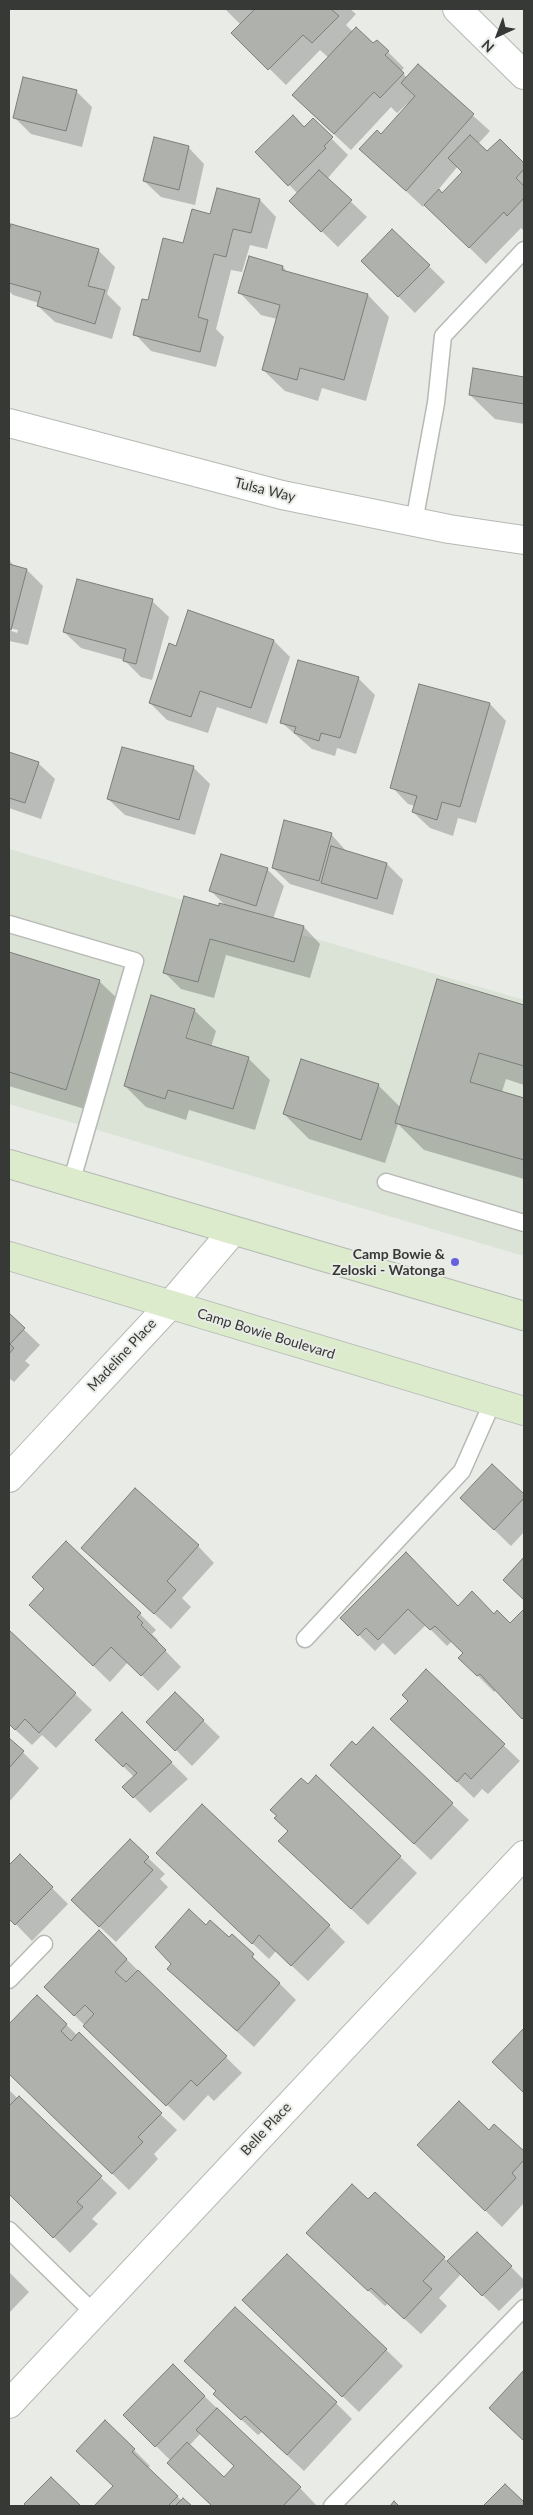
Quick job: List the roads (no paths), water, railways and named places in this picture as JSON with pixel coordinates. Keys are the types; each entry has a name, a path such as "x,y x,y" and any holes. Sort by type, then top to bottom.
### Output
{"main road":[{"path":"9,1164 524,1316"},
{"name":"Camp Bowie Boulevard","path":"9,1256 524,1411"}],"street":[{"path":"456,9 524,75"},
{"name":"Tulsa Way","path":"9,423 282,494 414,522 524,540"},
{"name":"Madeline Place","path":"9,1478 170,1305 233,1231"},
{"name":"Belle Place","path":"9,2404 524,1855"}],"lane":[{"path":"414,522 436,403 443,336 524,250"},
{"path":"9,924 135,961 71,1183"},
{"path":"386,1182 524,1223"},
{"path":"305,1639 462,1471 493,1401"},
{"path":"9,1980 44,1944"},
{"path":"9,2230 94,2313"},
{"path":"332,2506 524,2308"}],"place":[{"name":"Camp Bowie & Zeloski - Watonga","path":"455,1262"}]}
